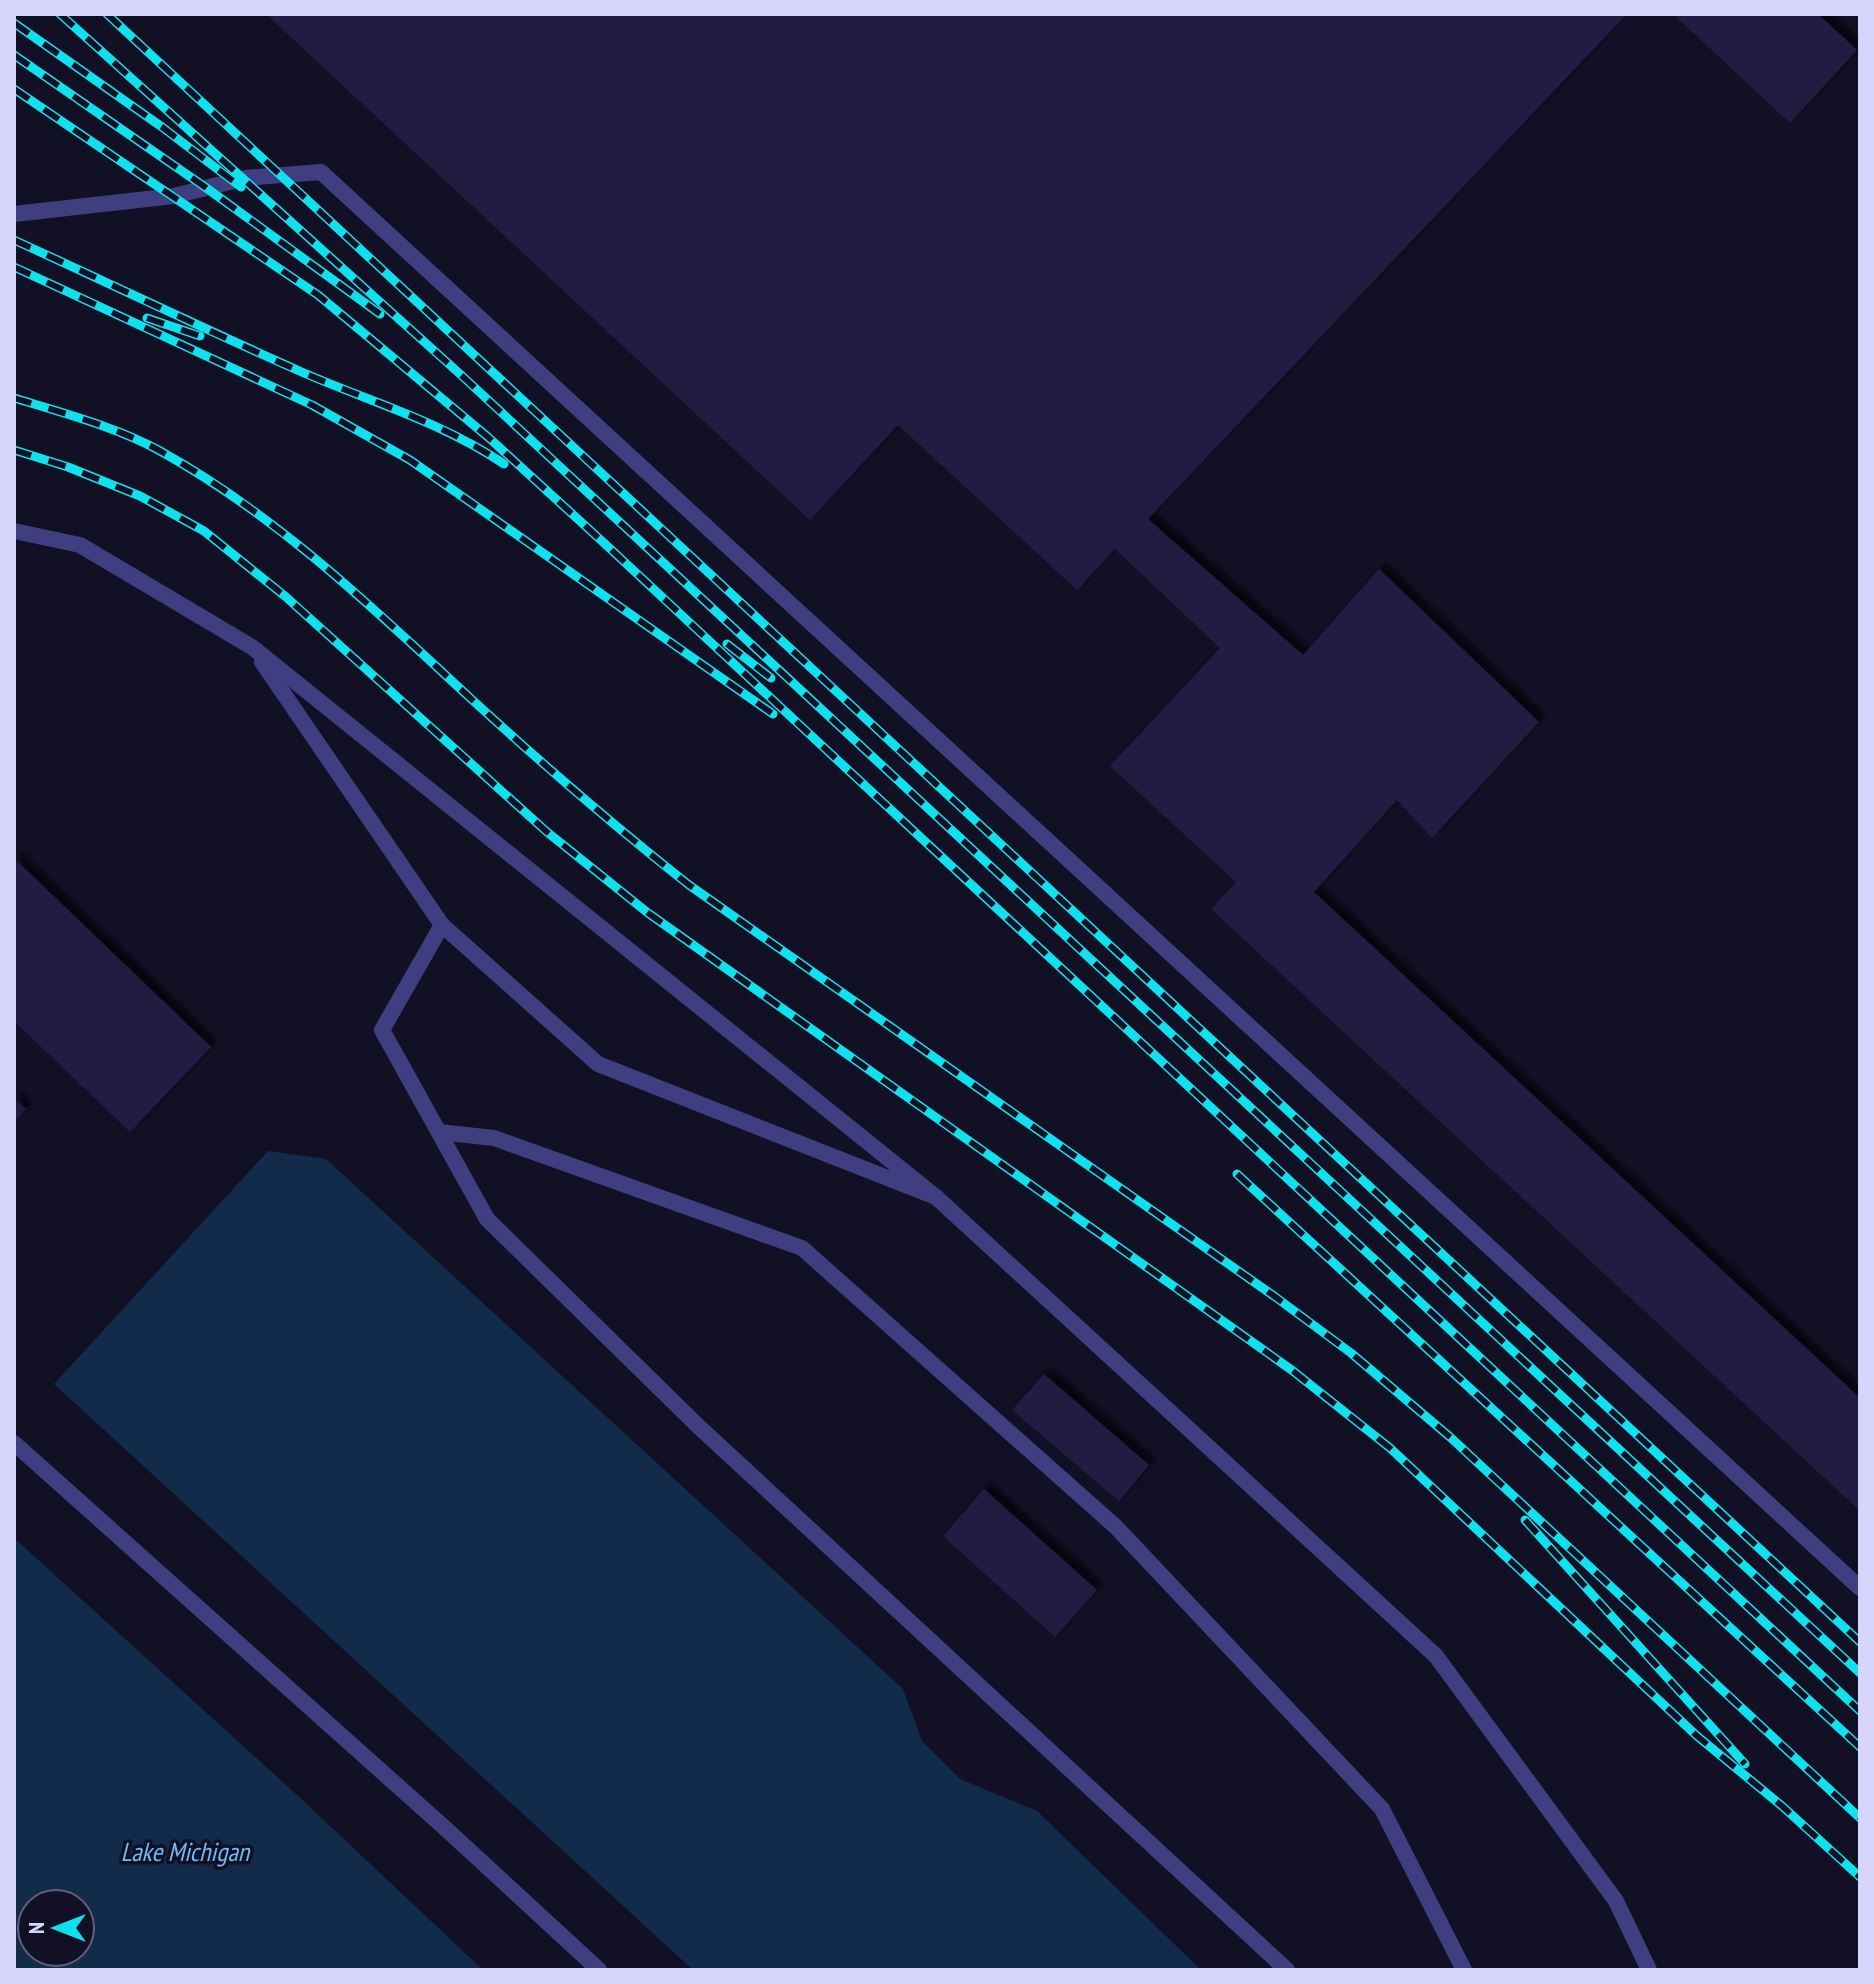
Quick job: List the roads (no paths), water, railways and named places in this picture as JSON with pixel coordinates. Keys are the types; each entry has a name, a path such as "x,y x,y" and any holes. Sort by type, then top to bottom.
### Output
{"lane":[{"path":"14,214 174,196 245,178 321,172 1860,1588"},
{"path":"14,531 80,545 252,647 936,1197 1436,1656 1616,1901 1649,1970"},
{"path":"252,647 442,925 598,1064 936,1197"},
{"path":"442,925 382,1030 487,1219 710,1437 1287,1970"},
{"path":"439,1132 494,1138 802,1248 1116,1527 1382,1809 1464,1970"},
{"path":"14,1443 599,1970"}],"water":[{"path":"268,1151 326,1159 903,1689 922,1741 960,1779 1037,1811 1201,1970 693,1970 54,1384"},
{"name":"Lake Michigan","path":"14,1538 296,1794 483,1970 14,1970"}],"railway":[{"path":"60,14 460,374 1860,1673"},
{"path":"107,14 1860,1642"},
{"path":"14,23 241,187"},
{"path":"14,55 205,187 380,314"},
{"path":"14,89 318,295 488,437 1860,1711"},
{"path":"14,240 304,373 431,424 504,464"},
{"path":"14,267 312,405 410,460 773,714"},
{"path":"147,318 200,336"},
{"path":"14,398 128,435 204,477 245,505 322,565 550,769 689,885 1351,1353 1450,1437 1860,1818"},
{"path":"14,450 68,467 140,496 204,531 286,597 547,832 648,913 1293,1371 1390,1448 1697,1736 1782,1806 1860,1877"},
{"path":"727,644 771,678"},
{"path":"1237,1174 1860,1747"},
{"path":"1525,1520 1745,1764"}]}
